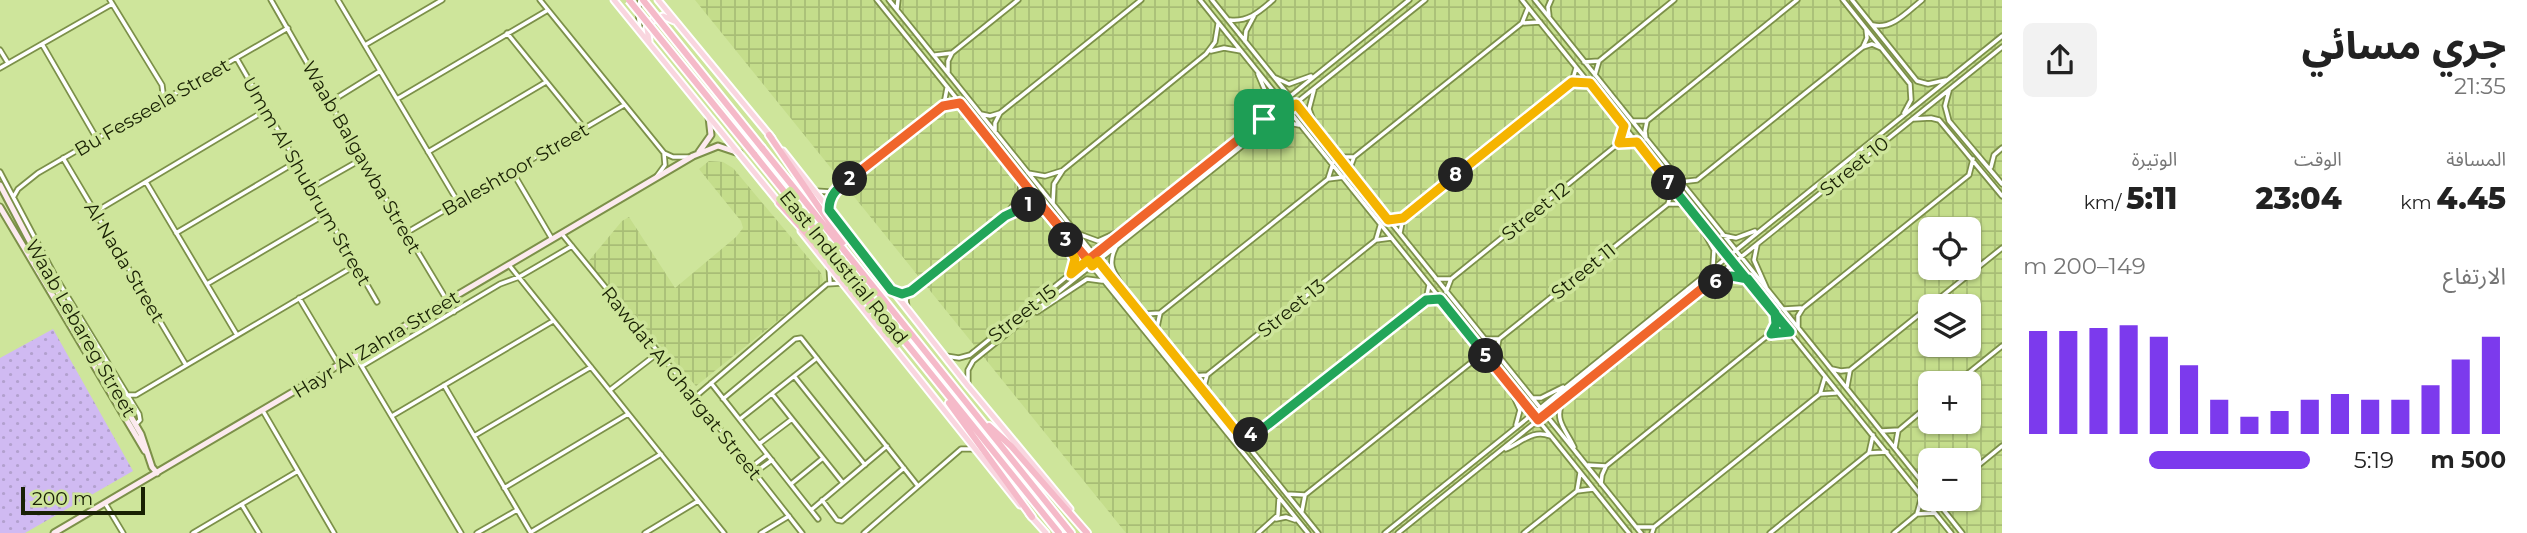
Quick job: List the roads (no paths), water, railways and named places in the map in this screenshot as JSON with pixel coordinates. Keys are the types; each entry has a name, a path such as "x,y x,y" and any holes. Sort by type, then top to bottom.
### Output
{"highway":[{"name":"East Industrial Road","path":"629,0 1058,532"},
{"name":"East Industrial Road","path":"642,0 855,261 1071,533"},
{"path":"769,135 855,261"},
{"path":"779,203 858,293 892,326"},
{"path":"929,372 1032,517"},
{"path":"980,418 1011,446 1088,533"}],"main road":[{"name":"East Industrial Road","path":"614,0 1008,492 1046,533"},
{"name":"East Industrial Road","path":"658,0 816,191 891,290 1088,533"},
{"path":"664,0 668,12"},
{"path":"649,42 647,28 656,18 667,17 679,25"}],"street":[{"name":"Waab Balgawba Street","path":"271,0 454,312"},
{"path":"338,0 458,202"},
{"path":"365,45 442,0"},
{"path":"540,0 664,153 676,157 695,155 710,137 708,115"},
{"path":"642,0 638,17 642,33"},
{"path":"877,0 1308,533"},
{"path":"889,0 1318,533"},
{"path":"898,0 898,11"},
{"path":"948,74 948,61 952,53 1018,0"},
{"path":"979,113 990,116 1000,113 1141,0"},
{"path":"1200,0 1629,533"},
{"path":"1212,0 1641,533"},
{"path":"1228,19 1240,20 1255,14 1273,0"},
{"name":"Street 15","path":"944,355 959,358 970,355 1409,0"},
{"name":"Street 15","path":"968,386 968,370 973,360 1425,0"},
{"path":"1522,0 1918,491"},
{"path":"1535,0 1918,477"},
{"path":"1549,18 1548,7 1551,0"},
{"path":"1584,62 1599,61 1674,0"},
{"path":"1647,142 1647,121 1797,0"},
{"path":"1843,0 1910,84 1911,100 1903,116"},
{"path":"1852,0 1917,80 1928,84 1948,80"},
{"path":"1872,24 1887,26 1922,0"},
{"path":"0,68 111,2 162,85 163,101"},
{"path":"1349,171 1354,157 1522,23 1528,8"},
{"path":"397,99 548,10"},
{"path":"1245,42 1246,31 1255,14"},
{"path":"1028,173 1045,176 1063,170 1206,54 1217,37 1217,22"},
{"path":"1522,23 1540,22"},
{"name":"Bu Fesseela Street","path":"14,196 18,189 35,175 288,28"},
{"path":"1863,47 1867,38 1866,29"},
{"path":"508,33 584,128"},
{"name":"Street 10","path":"1385,533 2002,36"},
{"path":"42,44 97,139"},
{"path":"1680,182 1697,180 1863,47 1872,44 1881,48"},
{"name":"Street 10","path":"1398,533 2002,47"},
{"path":"1206,54 1224,48 1243,52"},
{"path":"0,50 8,63"},
{"path":"933,55 952,53"},
{"name":"Umm Al Shubrum Street","path":"237,59 377,303"},
{"path":"1595,76 1599,61"},
{"path":"1388,220 1403,218 1572,82 1577,68"},
{"path":"1256,69 1269,100 1264,119"},
{"path":"330,102 380,71"},
{"name":"Street 15","path":"1271,74 1289,84 1317,74"},
{"path":"428,152 546,82"},
{"path":"1572,82 1590,83"},
{"path":"943,106 947,88"},
{"path":"1315,89 1309,109 1317,131"},
{"path":"1949,89 1946,116 2002,184"},
{"path":"816,191 834,191 943,106 960,103"},
{"name":"Baleshtoor Street","path":"406,233 624,105"},
{"path":"95,212 266,110"},
{"path":"996,134 995,123 1000,113"},
{"path":"1911,120 1924,117 1939,120 2002,196"},
{"path":"1630,120 1647,121"},
{"name":"Street 15","path":"1256,136 1285,122 1303,127"},
{"path":"1624,126 1619,143 1637,142"},
{"name":"Street 12","path":"1451,279 1619,143"},
{"name":"Hayr Al Zahra Street","path":"54,533 695,155 718,146 739,153"},
{"path":"1990,170 1992,159 2002,148"},
{"path":"653,181 664,165 664,153"},
{"path":"1338,157 1354,157"},
{"name":"Al Nada Street","path":"63,158 186,365"},
{"path":"311,188 362,159"},
{"path":"1969,175 1973,159"},
{"path":"176,233 296,162"},
{"path":"1328,179 1333,163"},
{"path":"1053,205 1052,190 1063,170"},
{"path":"512,171 552,239"},
{"path":"0,172 46,258 140,416 136,424"},
{"path":"1798,327 1798,316 1803,308 1969,175 1984,174"},
{"path":"1142,314 1160,313 1328,179 1344,177"},
{"path":"1005,216 1020,196 1021,179"},
{"path":"1692,196 1697,180"},
{"path":"146,182 237,335"},
{"name":"Waab Lebareg Street","path":"0,185 64,303 136,424 144,439 152,467 157,473"},
{"path":"1673,187 1668,204 1686,204"},
{"path":"10,189 18,189"},
{"path":"0,191 10,203"},
{"path":"829,210 834,191"},
{"name":"Street 11","path":"1499,339 1668,204"},
{"path":"891,290 902,294 911,291 1005,216 1028,205 1046,211"},
{"name":"Waab Lebareg Street","path":"0,207 89,363 146,454 150,465 149,477"},
{"path":"207,284 326,214"},
{"path":"1400,234 1403,218"},
{"path":"1700,223 1714,250 1712,269"},
{"path":"1381,225 1376,240 1391,238"},
{"name":"Street 15","path":"1075,232 1089,240 1098,241 1128,227"},
{"name":"Street 10","path":"1722,235 1741,237 1763,227"},
{"path":"1063,232 1075,259 1071,274"},
{"name":"Rawdat Al Ghargat Street","path":"562,234 802,533"},
{"name":"Street 13","path":"1207,375 1376,240"},
{"path":"1758,243 1754,260 1767,289"},
{"path":"1117,245 1111,259 1111,267 1128,298"},
{"path":"362,366 500,284 519,277 572,246"},
{"path":"1847,389 1846,379 1850,370 2002,248"},
{"path":"36,253 46,258"},
{"path":"131,402 136,395 356,265"},
{"path":"509,265 724,533"},
{"path":"829,267 830,283"},
{"name":"Street 10","path":"1705,286 1731,276 1748,279"},
{"name":"Street 15","path":"1035,312 1087,279 1096,278 1105,282"},
{"path":"1436,279 1451,279 1447,292"},
{"path":"695,397 830,283 843,283"},
{"path":"1426,300 1429,285"},
{"path":"909,312 906,301 911,291"},
{"path":"64,303 67,293"},
{"path":"299,298 339,365"},
{"path":"1240,436 1256,434 1426,300 1440,299"},
{"path":"1784,309 1803,308"},
{"path":"1156,332 1160,313"},
{"path":"1601,484 1606,466 1771,334 1776,324 1775,313"},
{"path":"392,416 553,321"},
{"path":"1771,334 1790,332"},
{"path":"723,399 796,338 802,339 918,486"},
{"path":"1484,339 1499,339 1496,354"},
{"path":"1473,361 1477,345"},
{"path":"1971,371 2002,346"},
{"path":"610,390 658,353"},
{"path":"355,355 461,533"},
{"path":"740,419 817,358"},
{"path":"1287,494 1305,495 1473,361 1490,360"},
{"path":"474,436 591,367"},
{"path":"1831,369 1850,370"},
{"path":"1192,376 1207,375 1203,390"},
{"path":"794,376 865,464"},
{"path":"1652,533 1654,527 1820,394 1825,377"},
{"path":"710,383 818,519"},
{"path":"444,385 531,533 661,454"},
{"path":"1509,385 1520,410 1514,429"},
{"name":"Street 10","path":"1532,398 1541,398 1568,386"},
{"path":"1820,394 1839,393"},
{"path":"772,394 843,483"},
{"path":"127,396 136,395"},
{"path":"1563,401 1559,420 1576,452"},
{"path":"263,410 334,533"},
{"path":"504,488 628,414"},
{"path":"1895,448 1895,438 1899,430 1918,414"},
{"path":"759,444 792,419"},
{"path":"1881,430 1899,430"},
{"path":"961,449 964,442 963,433"},
{"name":"Street 10","path":"1501,451 1531,435 1541,433 1551,437"},
{"path":"1251,450 1256,434"},
{"path":"1869,453 1873,435"},
{"path":"811,510 887,446"},
{"path":"1981,463 2002,446"},
{"path":"864,533 961,449 968,447 976,450"},
{"path":"1770,533 1869,453 1887,452"},
{"path":"750,468 768,455"},
{"path":"791,484 823,458"},
{"path":"754,473 772,460"},
{"path":"1586,464 1606,466"},
{"path":"822,500 837,520 842,521 904,468"},
{"path":"193,533 298,471"},
{"path":"1577,491 1580,473"},
{"path":"1524,533 1577,491 1593,488"},
{"path":"1303,513 1305,495"},
{"path":"1258,533 1274,520 1280,510 1279,498"},
{"path":"645,533 698,501"},
{"path":"105,503 123,533"},
{"path":"242,504 259,533"},
{"path":"477,533 517,510"},
{"path":"1894,533 1918,510"},
{"path":"1945,511 1962,533"},
{"path":"1917,514 1935,513 1951,533"},
{"path":"761,533 789,516"},
{"path":"1274,520 1286,517 1299,522"},
{"path":"1636,527 1654,527"}]}
